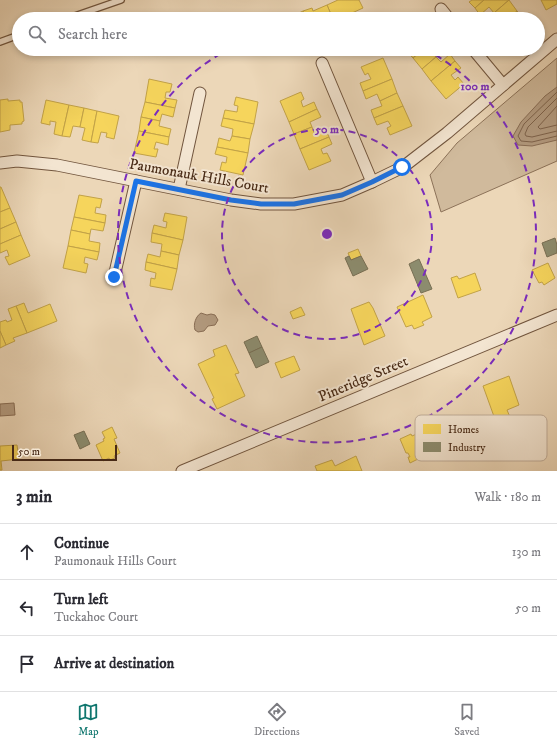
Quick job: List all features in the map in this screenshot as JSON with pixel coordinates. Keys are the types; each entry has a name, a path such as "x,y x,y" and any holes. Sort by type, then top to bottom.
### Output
{"street":[{"name":"Paumonauk Hills Court","path":"545,50 557,40"},
{"path":"479,56 503,85"},
{"name":"Paumonauk Hills Court","path":"0,164 17,161 57,165 231,200 261,204 294,204 342,195 402,167 447,133 538,56"},
{"path":"322,63 372,182"},
{"path":"179,189 200,93"},
{"path":"114,277 136,181"},
{"name":"Pineridge Street","path":"182,471 557,315"}],"lane":[{"path":"86,12 121,0"},
{"path":"0,42 12,38"}],"shaded area":[{"path":"557,58 557,161 441,212 430,175 457,143"}],"water":[{"path":"557,87 557,140 532,146 518,145 513,136 521,122 545,96"},
{"path":"201,313 215,315 218,320 215,325 208,326 204,331 198,332 194,328 196,318"},
{"path":"14,403 15,415 0,416 0,404"}],"building: Homes":[{"path":"338,0 359,0 363,8 354,12 330,12 327,5"},
{"path":"472,0 484,0 475,8 469,2"},
{"path":"484,0 509,0 495,12 493,12 489,7 483,12 478,12 475,8"},
{"path":"509,0 517,11 516,12 495,12"},
{"path":"541,0 557,0 557,4 546,10"},
{"path":"327,5 330,12 303,11 312,8 313,11"},
{"path":"415,56 436,57 422,69 413,58"},
{"path":"448,56 451,56 455,61 431,81 422,69 436,57 441,62"},
{"path":"383,58 392,79 363,91 360,83 371,79 368,73 365,75 361,67"},
{"path":"455,61 461,68 451,75 455,80 458,77 464,84 446,99 431,81"},
{"path":"149,79 172,84 170,92 166,92 165,98 177,100 175,108 145,102"},
{"path":"392,79 397,93 380,101 377,94 366,99 363,91"},
{"path":"301,92 304,99 301,101 303,107 314,102 317,109 289,122 280,101"},
{"path":"397,93 403,106 374,118 371,110 382,106 380,101"},
{"path":"236,97 258,102 254,124 223,118 225,110 237,112 238,106 234,105"},
{"path":"8,99 8,101 20,100 20,102 22,102 24,121 22,124 10,125 10,130 0,132 0,100"},
{"path":"46,100 69,105 62,136 54,134 56,122 50,121 50,125 41,123"},
{"path":"145,102 175,108 173,117 162,114 160,121 141,117"},
{"path":"69,105 84,108 80,127 73,126 70,137 62,136"},
{"path":"403,106 412,126 390,135 387,128 391,126 388,121 377,125 374,118"},
{"path":"84,108 97,111 91,142 82,140 85,128 80,127"},
{"path":"317,109 321,117 310,122 312,127 294,134 289,122"},
{"path":"97,111 119,116 114,139 106,137 107,133 101,132 98,143 91,142"},
{"path":"141,117 160,121 159,126 171,129 169,137 139,131"},
{"path":"223,118 254,124 250,139 232,136 233,129 221,126"},
{"path":"312,127 314,133 325,128 329,137 300,149 294,134"},
{"path":"139,131 169,137 168,145 156,142 154,149 158,149 156,157 134,153"},
{"path":"232,136 250,139 248,153 217,147 219,138 230,141"},
{"path":"329,137 332,144 321,149 323,154 327,153 331,161 309,170 300,149"},
{"path":"217,147 248,153 243,175 220,170 222,162 226,163 227,157 215,154"},
{"path":"0,187 10,208 0,212"},
{"path":"79,195 102,199 100,208 96,207 95,213 106,215 105,223 74,217"},
{"path":"10,208 16,222 0,229 0,212"},
{"path":"165,213 187,217 183,240 152,233 154,225 166,228 167,222 163,221"},
{"path":"74,217 105,223 103,231 91,229 90,234 71,230"},
{"path":"16,222 21,235 0,244 0,229"},
{"path":"71,230 90,234 89,241 100,243 99,252 68,246"},
{"path":"152,233 183,240 179,255 161,251 162,244 151,242"},
{"path":"21,235 30,256 9,265 5,257 9,256 7,250 0,253 0,244"},
{"path":"68,246 99,252 97,260 85,257 84,263 88,264 86,273 63,268"},
{"path":"358,249 361,256 351,260 348,253"},
{"path":"161,251 179,255 177,269 146,262 148,254 160,257"},
{"path":"146,262 177,269 172,290 150,286 151,278 155,279 156,273 145,270"},
{"path":"548,263 555,278 544,285 542,282 539,283 532,270"},
{"path":"475,273 481,290 458,298 451,278 457,276 459,279"},
{"path":"423,295 432,317 422,322 424,325 414,329 412,325 406,327 397,307"},
{"path":"369,302 385,336 364,345 351,309"},
{"path":"24,303 28,313 50,304 57,321 27,333 16,306"},
{"path":"16,306 27,333 13,338 15,341 6,345 0,331 0,322 12,320 8,309"},
{"path":"301,307 305,315 293,319 290,312"},
{"path":"0,331 6,345 0,348"},
{"path":"226,345 239,373 235,374 245,396 217,409 212,399 214,398 198,364 215,356 213,350"},
{"path":"294,356 300,370 281,378 275,363"},
{"path":"509,376 519,405 507,410 509,415 493,415 483,386"},
{"path":"112,427 117,438 114,439 120,453 114,456 115,458 110,460 109,458 103,461 96,445 104,441 103,439 105,438 102,432"},
{"path":"411,434 412,436 415,435 415,460 410,463 408,457 410,457 408,453 406,453 400,439"},
{"path":"17,445 19,459 1,461 2,470 0,470 0,446"},
{"path":"356,456 362,471 317,471 315,466 332,460 335,466"}],"building: Industry":[{"path":"555,238 557,253 547,257 542,243"},
{"path":"349,256 351,260 361,256 368,269 353,276 345,258"},
{"path":"419,259 432,289 421,293 409,264"},
{"path":"257,336 262,347 249,353 244,342"},
{"path":"262,347 269,362 256,368 249,353"},
{"path":"84,431 90,444 80,449 74,435"}],"route":[{"path":"114,277 136,181 231,200 261,204 294,204 342,195 402,167"}]}
